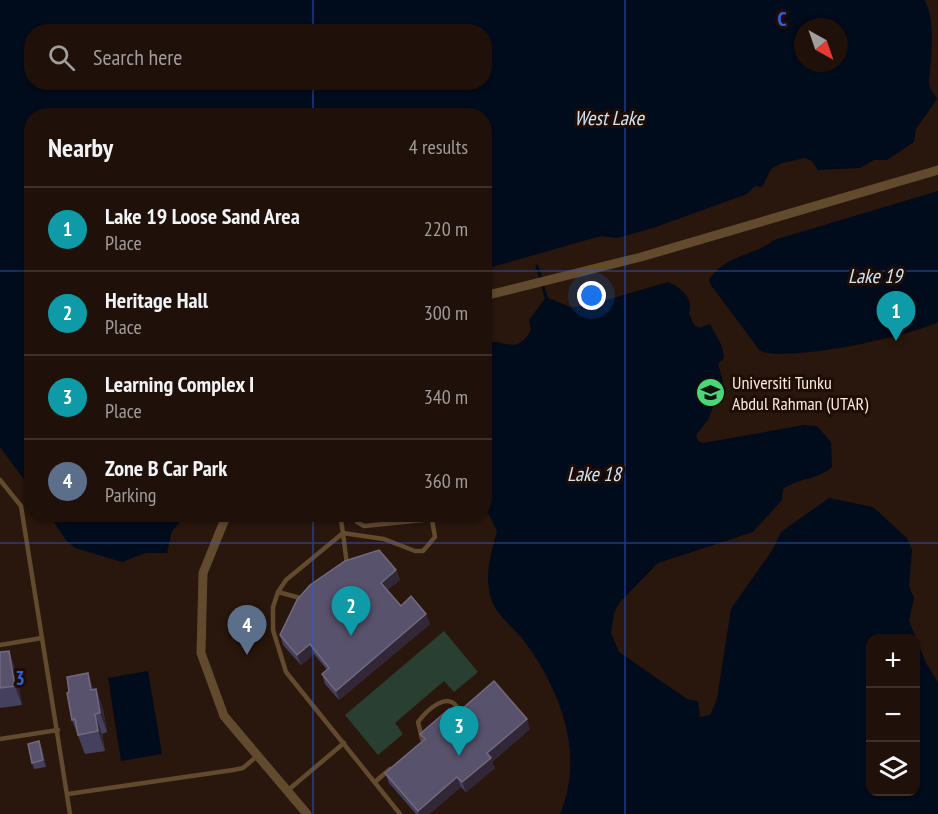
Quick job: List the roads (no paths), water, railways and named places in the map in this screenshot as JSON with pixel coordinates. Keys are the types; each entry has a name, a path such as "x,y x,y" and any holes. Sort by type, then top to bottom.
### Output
{"street":[{"path":"492,294 641,257 937,169"},
{"path":"224,522 203,573 201,653 224,716 256,757 307,814"}],"lane":[{"path":"0,480 21,506 70,814"},
{"path":"341,522 347,558 344,572"},
{"path":"357,522 364,526 394,522"},
{"path":"400,814 376,781 286,672 273,630 273,607 278,592 286,580 343,533 384,539 415,551 423,551 435,537 433,522"},
{"path":"278,592 302,600 310,598"},
{"path":"0,645 42,638"},
{"path":"429,738 422,744 418,724 420,719 446,699 454,702 459,710 452,719"},
{"path":"0,739 58,730"},
{"path":"287,791 344,743"},
{"path":"68,794 233,770 243,768 256,757"},
{"path":"376,781 395,765"},
{"path":"391,814 397,809"}],"water":[{"name":"West Lake","path":"0,0 925,0 932,29 929,84 937,99 916,129 914,142 887,160 874,160 860,168 818,170 812,161 805,158 782,163 771,169 762,187 755,186 747,194 653,228 617,238 601,236 492,267 492,108 24,108 24,480 0,447"},
{"name":"Lake 19","path":"938,191 938,322 876,341 822,351 775,354 760,351 711,285 709,279 725,264 774,240"},
{"name":"Lake 18","path":"668,282 688,298 689,313 694,325 699,328 710,324 722,346 724,358 718,364 723,381 708,420 696,435 698,441 703,443 804,425 817,426 831,442 832,467 821,474 783,489 782,500 753,532 658,563 620,602 614,613 611,633 619,652 687,699 698,701 700,717 710,715 717,699 731,609 773,549 781,532 829,498 873,507 907,538 912,550 909,586 914,598 909,621 914,634 866,634 866,796 920,796 920,648 938,682 938,814 560,814 567,792 570,769 565,724 549,681 538,661 493,604 488,581 489,564 497,531 492,521 492,342 511,345 521,342 531,330 529,320 546,297 570,307 586,306"},
{"path":"54,522 180,522 172,531 167,553 146,553 122,562 75,548 66,540"},
{"path":"148,671 162,754 121,761 108,678"}],"waterway":[{"path":"537,266 546,297"}],"place":[{"name":"Lake 19 Loose Sand Area","path":"896,341"},
{"name":"Universiti Tunku Abdul Rahman (UTAR)","path":"711,392"},
{"name":"Heritage Hall","path":"351,636"},
{"name":"Zone B Car Park","path":"247,655"},
{"name":"Learning Complex I","path":"459,756"}]}
